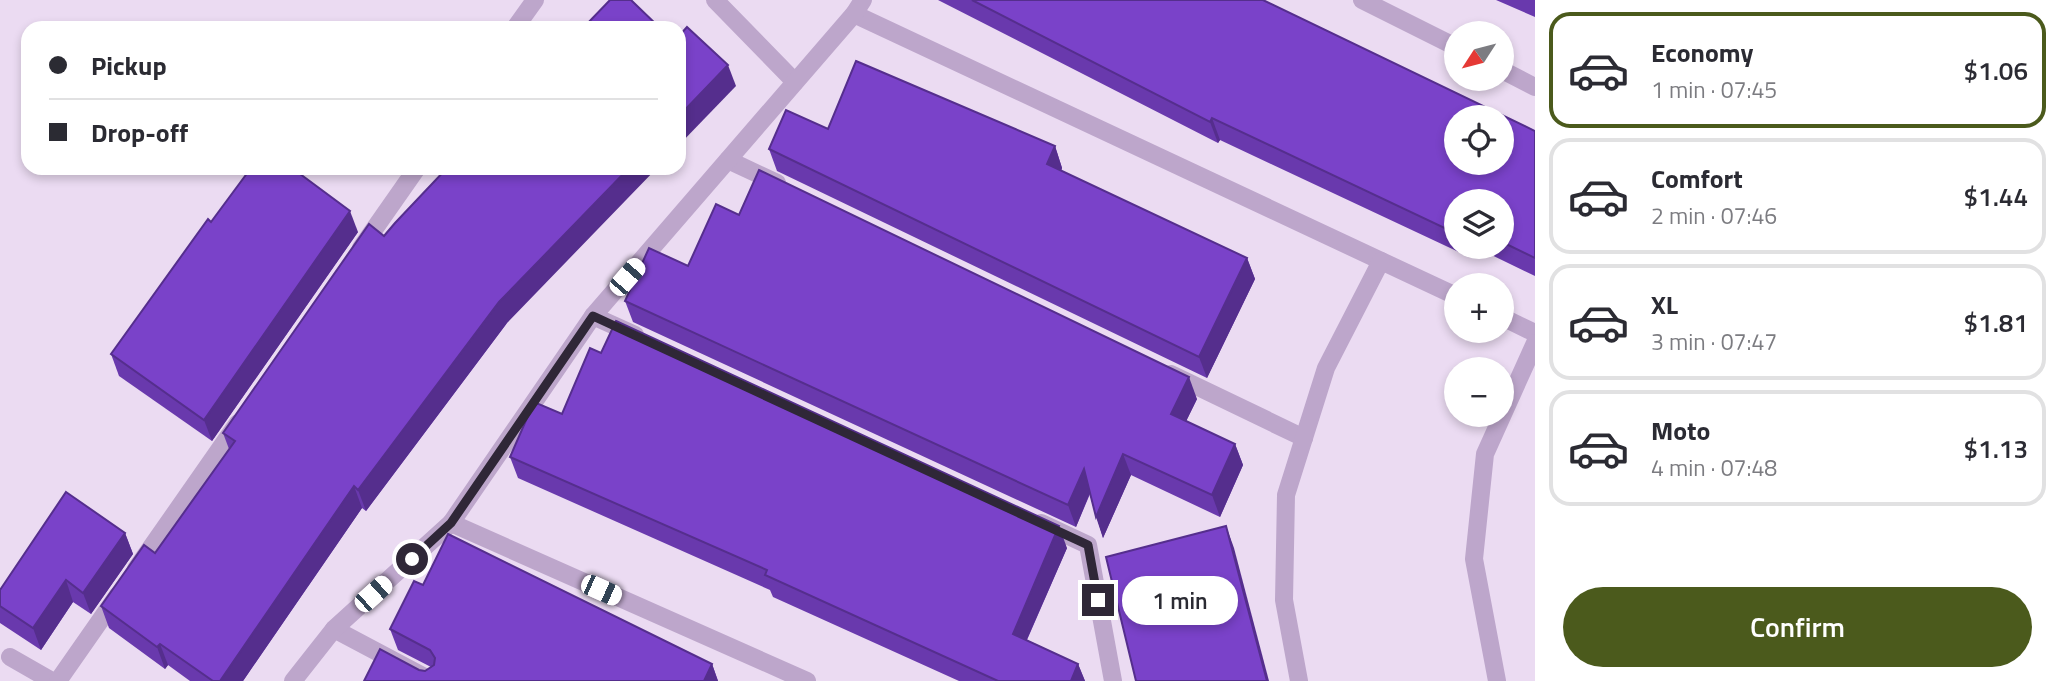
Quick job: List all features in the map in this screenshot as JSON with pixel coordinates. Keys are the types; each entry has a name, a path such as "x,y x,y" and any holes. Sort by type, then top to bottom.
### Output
{"street":[{"path":"520,21 535,0"},
{"path":"715,0 796,82"},
{"path":"1362,0 1444,41"},
{"path":"293,681 334,629 451,523 593,316 859,7 1444,290"},
{"path":"1514,76 1535,87"},
{"path":"728,160 791,190"},
{"path":"353,259 412,175"},
{"path":"1299,681 1284,600 1286,495 1326,369 1381,261"},
{"path":"593,316 657,345"},
{"path":"1514,323 1535,333"},
{"path":"1497,681 1474,559 1485,454 1535,343"},
{"path":"1153,365 1304,438"},
{"path":"58,681 249,407"},
{"path":"1025,516 1088,545 1113,681"},
{"path":"451,523 773,674 807,681"},
{"path":"334,629 432,681"},
{"path":"10,657 52,681"}],"building":[{"path":"610,0 631,0 653,21 590,21"},
{"path":"972,0 1263,0 1444,87 1444,91 1452,91 1481,105 1444,105 1444,175 1514,175 1514,121 1535,131 1535,258 1514,248 1514,189 1444,189 1444,228 1212,118 1210,122"},
{"path":"686,28 728,65 686,109"},
{"path":"856,61 1055,146 1047,164 1247,258 1199,357 769,149 786,110 828,129"},
{"path":"759,170 1189,377 1171,414 1235,444 1212,495 1123,454 1096,517 1084,469 1068,505 625,301 649,248 688,266 716,204 739,215"},
{"path":"246,175 301,175 350,211 204,420 111,354 208,219 211,222"},
{"path":"440,175 622,175 499,302 358,490 354,486 220,681 213,681 160,644 157,647 101,606 144,545 155,553 235,441 223,433 369,224 384,236"},
{"path":"616,321 1059,526 1013,634 1078,664 1071,681 998,681 765,575 767,570 510,457 534,402 562,414 590,348 601,353"},
{"path":"66,492 125,533 83,593 66,580 33,628 0,606 0,590"},
{"path":"1226,526 1267,681 1136,681 1106,557"},
{"path":"448,534 712,664 704,681 364,681 380,649 419,670 425,671 434,665 435,658 430,650 390,629 414,581 423,585"}],"route":[{"path":"412,559 451,523 593,316 1088,545 1098,600"}]}
